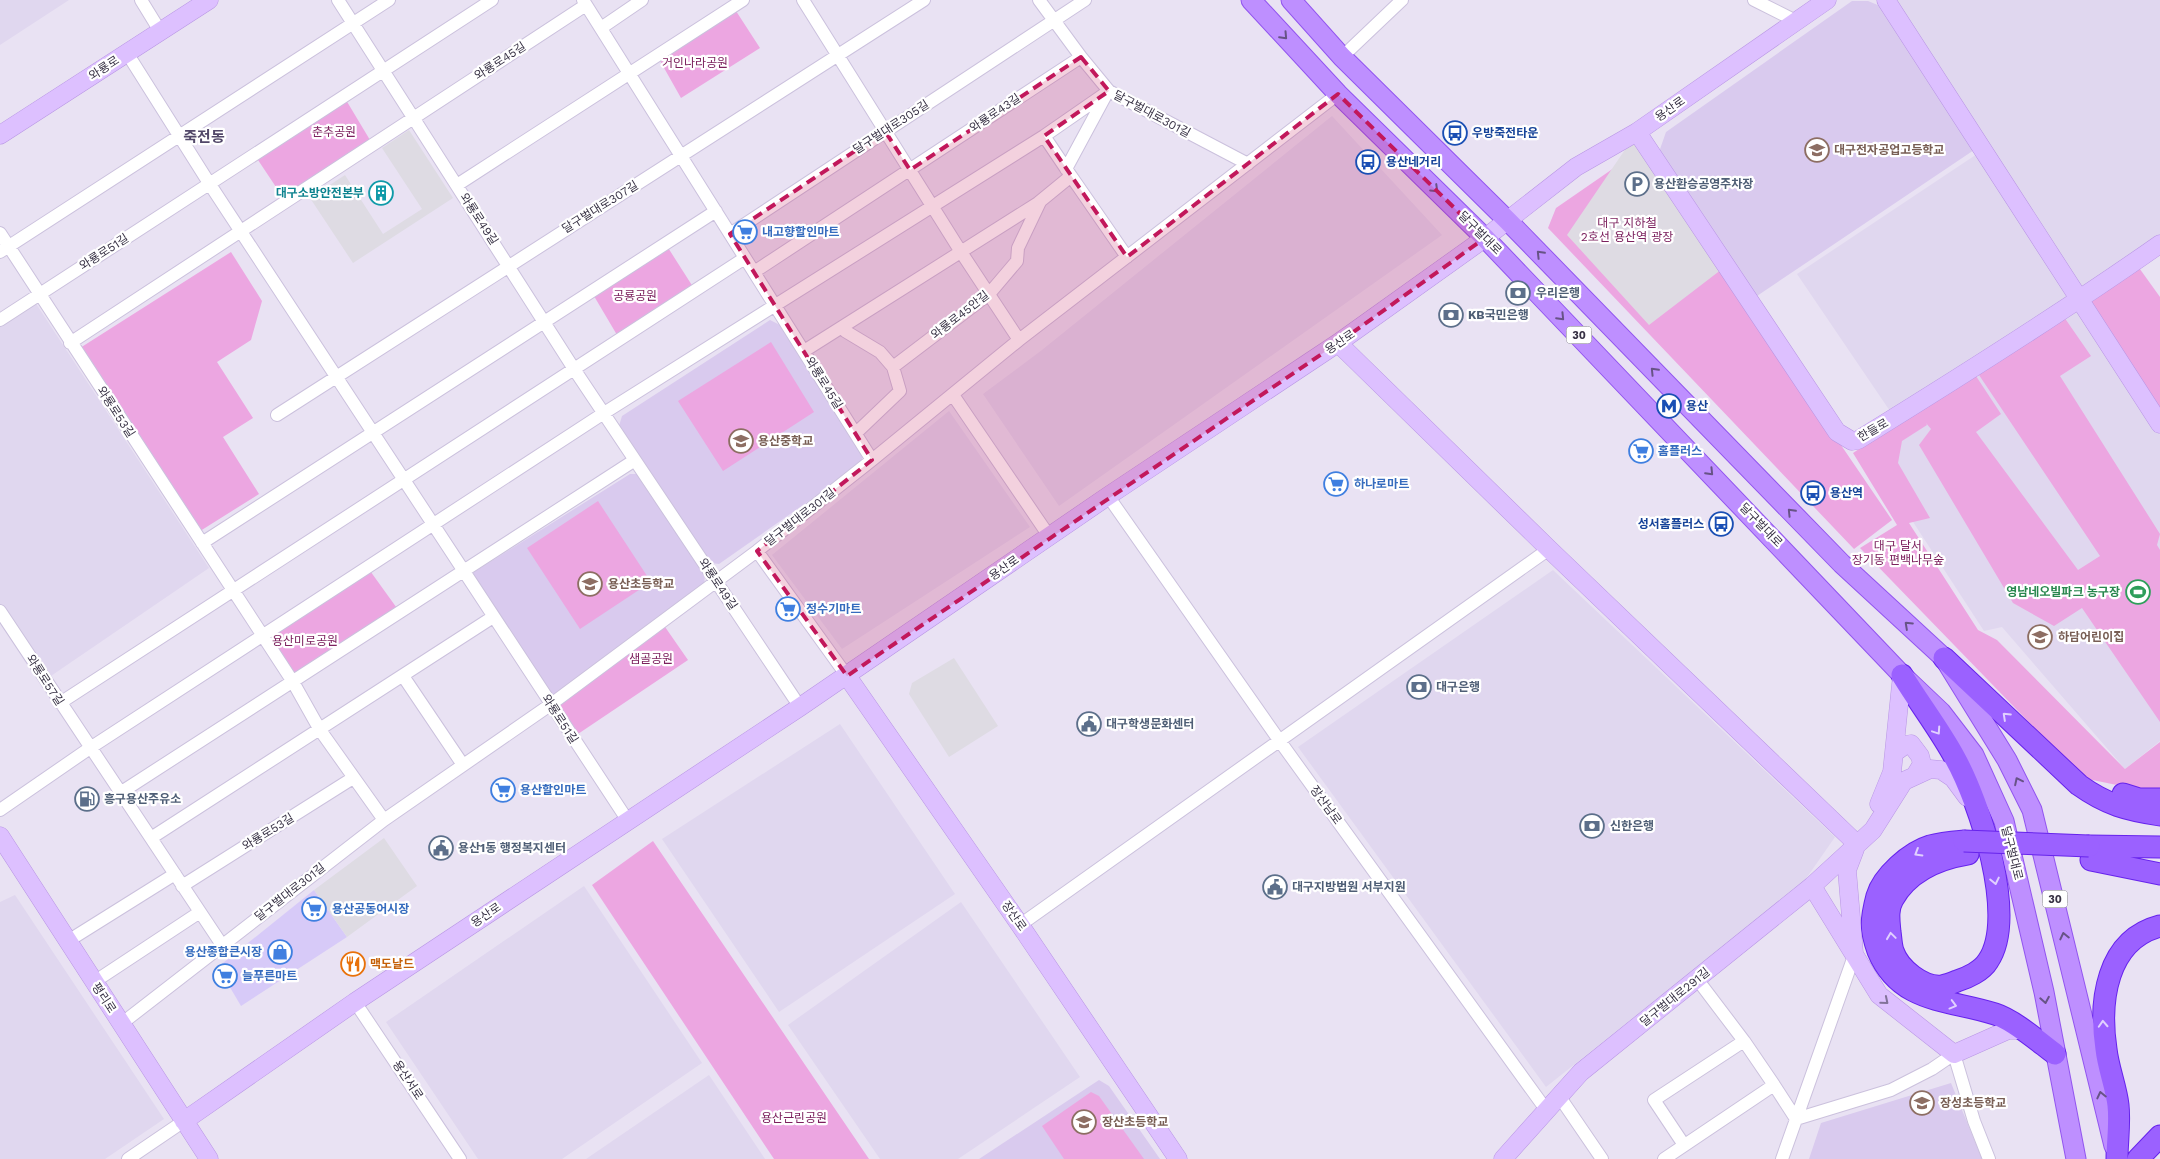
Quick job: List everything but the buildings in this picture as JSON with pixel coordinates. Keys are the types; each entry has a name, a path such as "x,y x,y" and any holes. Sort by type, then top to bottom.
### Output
{"highway":[{"path":"1944,658 2079,786 2101,800 2125,810 2160,815"},
{"path":"1902,675 1954,757 1971,790 1982,822 1998,892 2000,933 1988,962 1968,978 1942,986 1925,983 1905,970 1893,951 1888,917 1892,900 1905,882 1926,867 1966,847"},
{"path":"2057,764 2094,786 2140,798 2160,798"},
{"path":"2055,1054 1997,1014 1922,996 1897,981 1883,963 1871,932 1872,915 1878,892 1896,866 1930,846 2090,853 2160,860"},
{"path":"2090,853 2160,847"},
{"path":"2090,853 2160,874"},
{"path":"2117,1159 2118,1106 2102,1022 2106,988 2122,950 2139,935 2160,926"}],"main road":[{"name":"달구벌대로","path":"1251,0 1338,94 1485,238 1902,675 1941,712 1974,755 2004,821 2042,983 2072,1154"},
{"name":"30","path":"1291,0 1342,57 1508,221 1842,564 1944,658 2007,760 2032,810 2117,1159"}],"street":[{"path":"140,0 160,31"},
{"name":"와룡로","path":"0,135 209,0"},
{"name":"와룡로49길","path":"338,0 574,369 800,707"},
{"path":"4,249 389,0"},
{"path":"209,183 492,0"},
{"path":"601,28 642,0"},
{"path":"457,185 743,0"},
{"path":"803,0 961,252 1019,340"},
{"name":"달구벌대로307길","path":"276,415 924,0"},
{"path":"1039,0 1053,21"},
{"name":"달구벌대로305길","path":"730,234 1085,0"},
{"path":"1342,57 1402,0"},
{"path":"1754,0 1796,21"},
{"name":"용산로","path":"128,1159 355,1002 847,676 1108,496 1338,343 1485,238 1576,168 1637,132 1826,0"},
{"path":"1886,0 2160,424"},
{"name":"와룡로45길","path":"414,118 585,3 872,460"},
{"name":"달구벌대로301길","path":"1053,21 1109,91 1248,164"},
{"name":"와룡로51길","path":"127,53 180,134 209,183 550,705 628,821"},
{"name":"와룡로43길","path":"754,272 1080,57"},
{"path":"0,810 90,748 604,413 1044,136 1109,91"},
{"path":"804,351 1040,201 1068,173 1109,91"},
{"name":"달구벌대로301길","path":"121,1024 384,820 550,705 756,551 872,460 1019,340 1338,94"},
{"path":"70,343 240,230 414,118"},
{"name":"한들로","path":"1637,132 1837,432 1852,441 1858,440 1982,364 2080,300 2160,244"},
{"path":"1044,136 1127,257"},
{"name":"와룡로51길","path":"0,320 209,183"},
{"name":"와룡로45안길","path":"893,367 988,294 1017,261 1018,248 1040,201"},
{"path":"202,543 716,211"},
{"name":"와룡로53길","path":"0,233 4,249 40,294 70,343 263,635 293,682 320,730 384,820"},
{"path":"60,703 403,478 745,258"},
{"path":"842,327 845,331 880,352 893,367 900,391 856,434"},
{"path":"1338,343 1549,550 1857,844"},
{"path":"953,395 1050,536"},
{"path":"120,793 635,460"},
{"name":"장산남로","path":"1108,496 1279,740 1547,1111"},
{"path":"1020,924 1549,550"},
{"path":"756,551 847,676"},
{"name":"와룡로57길","path":"0,611 222,945"},
{"path":"151,838 493,617"},
{"path":"1782,1159 1854,956 1847,870 1857,844 1880,802 1892,772 1902,675"},
{"path":"403,676 463,765"},
{"name":"장산로","path":"847,676 1020,924 1178,1159"},
{"path":"1894,753 1905,745 1911,744 1916,748 1922,764 1916,774"},
{"path":"1916,774 1930,769 1941,770 1953,778 1982,822"},
{"name":"달구벌대로291길","path":"1502,1159 1581,1072 1812,886 1873,830 1904,781 1916,774"},
{"name":"와룡로53길","path":"182,886 353,778"},
{"name":"평리로","path":"0,836 209,1159"},
{"path":"68,942 175,874"},
{"path":"1812,886 1878,995 1954,1054 1974,1121 1989,1159"},
{"path":"94,982 200,912"},
{"path":"1697,979 1744,1041 1796,1118"},
{"name":"용산서로","path":"355,1002 460,1159"},
{"path":"1796,1118 1891,1090 1932,1069 1954,1054 2008,1030 2021,1030"},
{"path":"1684,1145 1654,1100 1744,1041"},
{"path":"1664,1159 1774,1085"},
{"path":"1559,1096 1602,1159"}],"highlighted area":[{"path":"1081,57 1109,91 1044,136 1127,257 1338,94 1485,238 1338,343 847,676 757,551 872,460 730,234 885,131 910,170"}],"shaded area":[{"path":"0,0 69,0 0,45"},
{"path":"1893,0 2160,0 2160,239 2080,292"},
{"name":"대구전자공업고등학교","path":"1852,1 1868,1 1885,8 1977,148 1754,298 1659,152 1666,132"},
{"path":"1332,116 1442,235 1059,506 983,394 1042,350"},
{"path":"409,130 453,198 353,263 310,198 345,175 383,234 422,209 382,148"},
{"name":"용산환승공영주차장","path":"1637,132 1726,266 1649,325 1567,235"},
{"path":"1980,152 2073,300 1892,414 1797,274"},
{"path":"33,299 209,568 45,680 0,612 0,320"},
{"path":"2080,306 2160,435 2160,741 2125,769 2002,627 1984,631 1863,445"},
{"name":"용산중학교","path":"770,320 780,325 863,456 860,465 719,564 711,563 619,426 622,416"},
{"path":"949,411 1030,527 842,649 772,555"},
{"name":"용산초등학교","path":"630,474 640,474 705,575 704,586 556,695 548,693 474,581 474,572"},
{"path":"1553,570 1835,837 1803,883 1546,1087 1298,747"},
{"path":"954,658 998,726 949,757 909,694 912,683"},
{"path":"840,724 955,894 779,1012 662,839"},
{"path":"384,838 417,886 347,937 314,890"},
{"path":"584,886 702,1063 562,1159 478,1159 386,1022"},
{"name":"용산종합큰시장","path":"314,890 347,937 241,1006 218,967"},
{"path":"15,895 164,1119 105,1159 0,1159 0,902"},
{"path":"961,902 1080,1077 958,1159 880,1159 788,1025"},
{"path":"709,1075 765,1159 586,1159"},
{"name":"장산초등학교","path":"1099,1080 1109,1086 1160,1159 979,1159"},
{"name":"장성초등학교","path":"1951,1083 1982,1159 1809,1159 1821,1123"}],"green space":[{"name":"거인나라공원","path":"736,11 760,48 681,98 659,59"},
{"name":"춘추공원","path":"343,95 370,140 282,196 254,154"},
{"name":"대구 지하철 2호선 용산역 광장","path":"1640,150 1892,520 1854,549 1548,228 1556,208"},
{"name":"공룡공원","path":"665,243 695,290 620,340 591,291"},
{"path":"231,252 262,301 251,340 217,362 253,418 223,437 259,494 197,533 80,348"},
{"path":"2137,265 2160,297 2160,409 2086,303"},
{"name":"대구 달서 장기동 편백나무숲","path":"2064,317 2091,356 2060,376 2160,534 2157,545 2160,550 2160,722 2082,608 2054,626 2013,603 1919,445 1931,429 1926,423 1927,425 1902,441 1898,463 1930,518 1909,523 1978,630 1997,640 2125,769 2160,742 2160,794 2083,778 1860,548 1897,525 1853,453 1974,373 2001,414 1976,432 2078,570 2100,556 1979,375"},
{"path":"771,342 814,412 723,471 678,401"},
{"path":"598,501 651,582 580,629 527,548"},
{"name":"용산미로공원","path":"368,568 399,611 296,679 267,634"},
{"name":"샘골공원","path":"663,624 688,660 572,738 554,705"},
{"name":"용산근린공원","path":"653,841 869,1159 774,1159 592,885"},
{"path":"1091,1092 1099,1096 1144,1159 1064,1159 1042,1126"}],"place":[{"name":"우방죽전타운","path":"1455,133"},
{"name":"대구전자공업고등학교","path":"1817,150"},
{"name":"용산네거리","path":"1368,162"},
{"name":"용산환승공영주차장","path":"1637,184"},
{"name":"대구소방안전본부","path":"381,193"},
{"name":"내고향할인마트","path":"745,232"},
{"name":"우리은행","path":"1518,293"},
{"name":"KB국민은행","path":"1451,315"},
{"name":"용산","path":"1669,406"},
{"name":"용산중학교","path":"741,441"},
{"name":"홈플러스","path":"1641,451"},
{"name":"하나로마트","path":"1336,484"},
{"name":"용산역","path":"1813,493"},
{"name":"성서홈플러스","path":"1721,524"},
{"name":"용산초등학교","path":"590,584"},
{"name":"영남네오빌파크 농구장","path":"2138,592"},
{"name":"정수기마트","path":"788,609"},
{"name":"하담어린이집","path":"2040,637"},
{"name":"대구은행","path":"1419,687"},
{"name":"대구학생문화센터","path":"1089,724"},
{"name":"용산할인마트","path":"503,790"},
{"name":"흥구용산주유소","path":"87,799"},
{"name":"신한은행","path":"1592,826"},
{"name":"용산1동 행정복지센터","path":"441,848"},
{"name":"대구지방법원 서부지원","path":"1275,887"},
{"name":"용산공동어시장","path":"314,909"},
{"name":"용산종합큰시장","path":"280,952"},
{"name":"맥도날드","path":"353,964"},
{"name":"늘푸른마트","path":"225,976"},
{"name":"장성초등학교","path":"1922,1103"},
{"name":"장산초등학교","path":"1084,1122"}],"district":[{"name":"죽전동","path":"204,137"}]}
